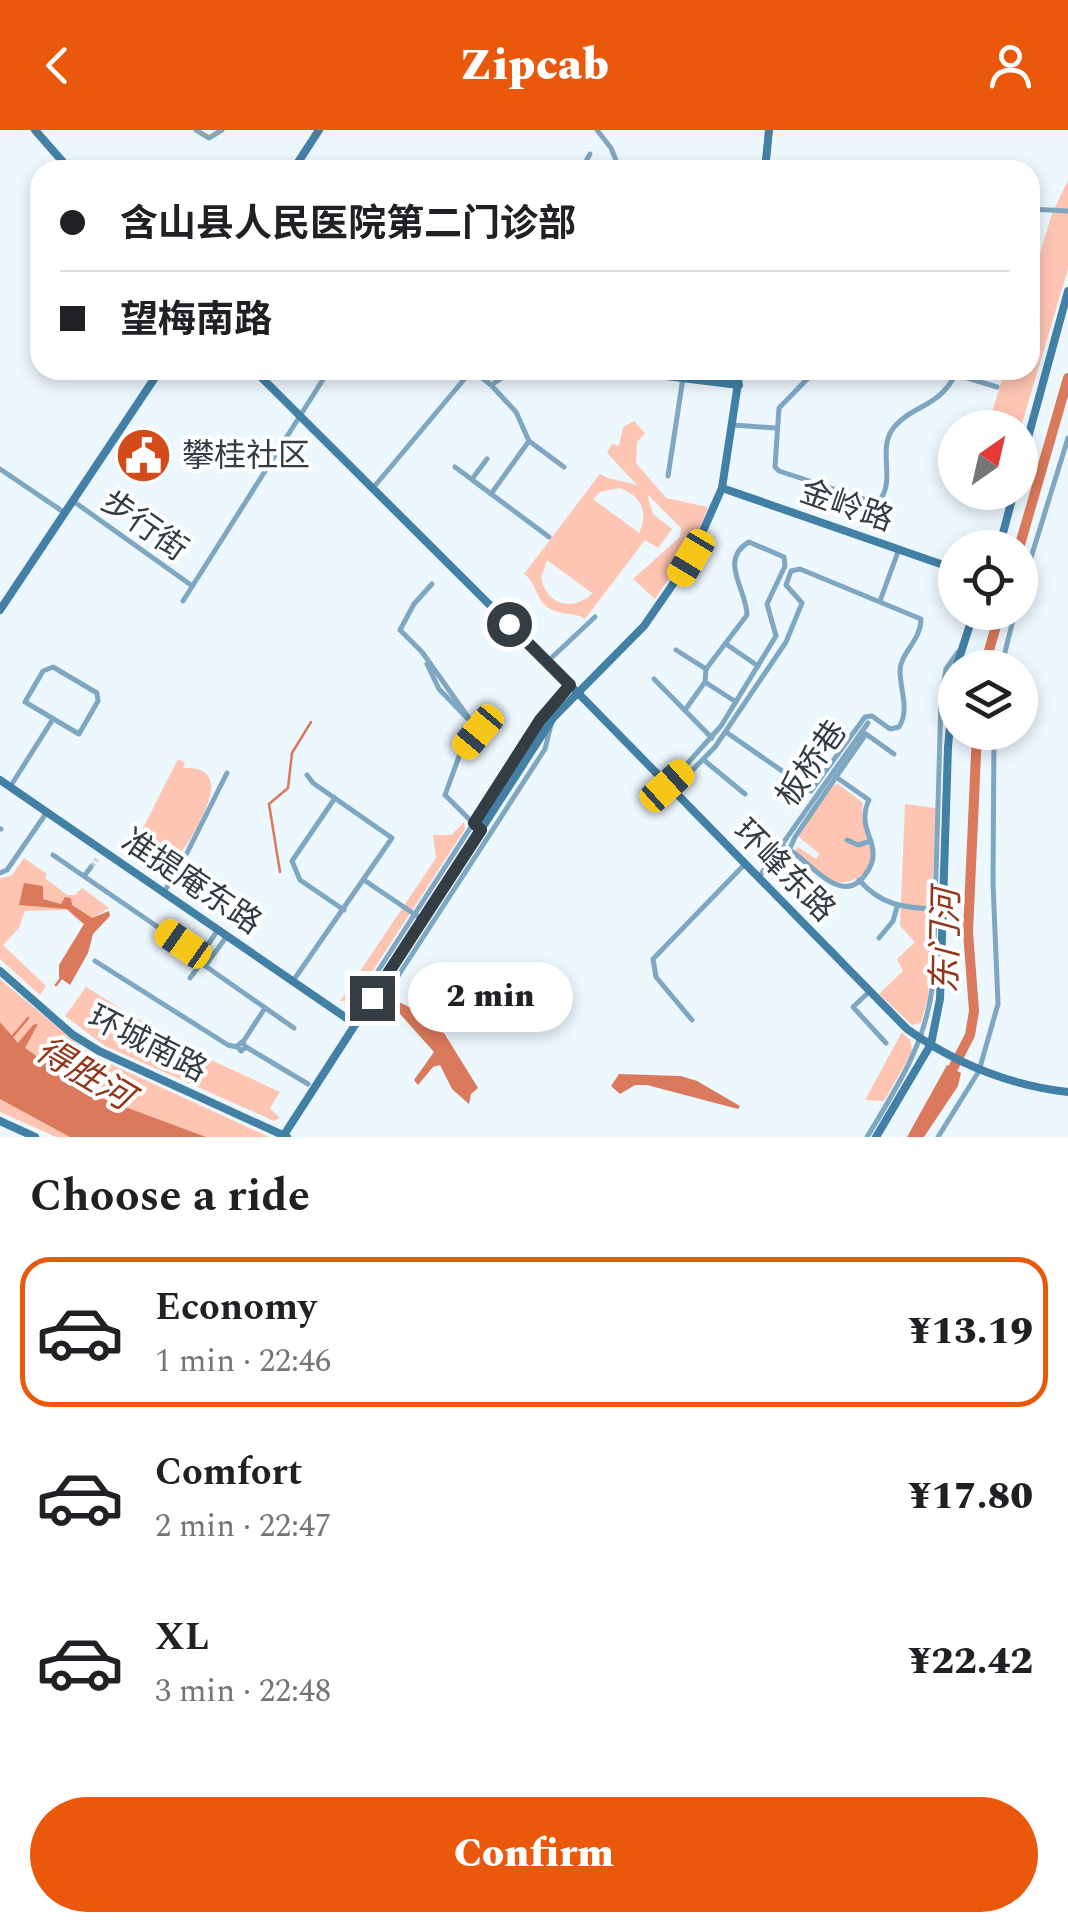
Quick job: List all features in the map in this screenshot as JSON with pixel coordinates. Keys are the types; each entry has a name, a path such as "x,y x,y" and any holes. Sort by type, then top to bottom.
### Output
{"main road":[{"path":"35,130 61,160"},
{"path":"300,160 319,130"},
{"path":"766,160 769,130"},
{"path":"1036,410 1068,292"},
{"path":"0,610 153,380"},
{"name":"环峰东路","path":"264,380 580,694 907,1029 975,1069 1014,1082 1068,1092"},
{"path":"699,380 738,385"},
{"path":"285,1136 351,1022 553,718 644,626 691,558 722,488 739,380"},
{"name":"金岭路","path":"722,488 938,563"},
{"path":"960,650 967,630"},
{"path":"876,1137 931,1044 942,980 948,750"},
{"name":"准提庵东路","path":"0,780 100,854 164,892 351,1022"},
{"name":"环城南路","path":"0,971 73,1035 99,1051 285,1136"},
{"path":"351,1022 383,982"},
{"path":"0,1121 35,1137"}],"street":[{"path":"196,130 209,138 222,130"},
{"path":"597,130 616,160"},
{"path":"587,160 590,154"},
{"path":"1040,210 1068,212"},
{"path":"183,601 322,380"},
{"path":"373,488 465,380"},
{"path":"486,380 516,412 529,441 564,467"},
{"path":"492,385 500,380"},
{"path":"668,476 683,380"},
{"path":"805,380 782,402 773,462 779,471 878,502 888,481 886,454 895,426 939,398 952,380"},
{"path":"975,380 998,387"},
{"path":"734,425 776,428"},
{"path":"1038,535 1068,438"},
{"path":"490,494 529,441"},
{"path":"472,480 487,459"},
{"path":"455,467 548,538"},
{"path":"0,469 65,513"},
{"name":"步行街","path":"73,501 192,585"},
{"path":"670,788 712,738 776,636 767,604 786,566 778,552 752,542 738,551 734,572 748,610 706,669 704,682 685,710"},
{"path":"880,601 899,549"},
{"path":"670,788 704,760 786,642 801,607 801,601 786,585 791,571 800,569 917,615 922,624 900,667 904,716 899,727 890,729 872,716 866,717 811,791 726,732"},
{"path":"432,584 414,604 400,630 422,652 478,732 461,752 445,795 481,829"},
{"path":"547,662 595,617"},
{"path":"726,644 758,666"},
{"path":"676,650 706,669"},
{"path":"49,666 95,690 98,696 79,734 53,719 24,702 49,666"},
{"path":"654,679 712,738"},
{"path":"704,682 736,702"},
{"path":"351,1022 369,1019 374,1013 540,720 570,685"},
{"path":"10,787 53,719"},
{"name":"板桥巷","path":"758,879 868,723"},
{"path":"790,848 866,734 894,754"},
{"path":"867,1137 922,1039 931,994 939,750"},
{"path":"938,1137 975,1069 998,1004 992,883 994,750"},
{"path":"704,760 745,794"},
{"path":"164,892 226,772"},
{"path":"293,981 392,838 307,775"},
{"path":"780,846 790,848 826,882 842,885 858,880 872,862 870,841 862,822 869,800 836,777"},
{"path":"334,798 292,861 300,880 344,910"},
{"path":"0,872 7,870 47,812"},
{"path":"847,840 858,845 870,841"},
{"path":"53,855 294,1028"},
{"path":"692,1020 656,978 652,959 744,865"},
{"path":"84,876 91,867"},
{"path":"364,880 419,917"},
{"path":"858,880 878,898 897,907 934,909"},
{"path":"879,938 891,926 897,907"},
{"path":"202,962 218,930"},
{"path":"190,978 227,936"},
{"path":"95,961 214,1036 242,1045 308,1084"},
{"path":"870,991 853,1007 886,1043"},
{"path":"242,1045 265,1008"}],"shaded area":[{"path":"1068,180 1068,269 1040,363 1040,253"},
{"path":"1002,380 1035,380 1026,410 993,410"},
{"path":"634,421 645,433 637,442 636,463 666,498 708,507 695,539 655,599 633,579 680,537 681,528 647,494 653,514 672,529 658,548 645,540 585,619 552,610 524,574 600,474 638,486 607,453 612,444 619,446 623,427","holes":["619,488 633,495 641,505 639,533 593,499 600,492","547,560 592,593 592,594 576,603 554,600 541,578"]},
{"path":"178,759 185,763 183,768 196,769 210,779 210,796 198,825 182,851 168,861 160,861 143,846 138,855 131,852"},
{"path":"838,784 863,803 862,820 871,849 865,871 847,882 824,878 795,851 798,847 816,859 820,854 798,836 833,785"},
{"path":"905,804 936,808 928,997 921,1023 912,1025 879,994 903,971 897,959 915,942 900,926"},
{"path":"464,822 465,829 353,1001 340,1001 436,858 433,835 451,835"},
{"path":"24,858 67,895 75,895 82,888 109,908 83,924 67,910 25,911 19,928 3,945 46,986 40,995 0,959 0,878 11,876"},
{"path":"24,883 43,886 43,899 61,904 65,897 71,898 72,905 92,918 109,911 110,916 93,934 88,953 70,985 59,977 59,965 84,924 67,909 19,905"},
{"path":"0,979 91,1055 269,1137 56,1137 0,1112"},
{"path":"86,987 181,1046 280,1092 270,1108 280,1118 274,1121 105,1046 65,1016"},
{"path":"394,1001 409,1007 444,1033 478,1088 471,1094 469,1104 452,1089 440,1065 433,1067 418,1085 414,1080 434,1052 393,1006"},
{"path":"0,1022 18,1043 38,1024 25,1048 90,1094 206,1137 70,1137 0,1099"},
{"path":"902,1032 910,1040 912,1052 884,1101 865,1100"},
{"path":"947,1065 961,1073 958,1086 924,1137 907,1137"},
{"path":"619,1074 681,1076 740,1106 738,1109 647,1085 635,1085 620,1094 611,1086"}],"waterway":[{"name":"东门河","path":"1024,530 1068,378"},
{"name":"东门河","path":"989,650 995,630"},
{"path":"280,872 269,804 288,788 292,753 311,722"},
{"name":"东门河","path":"947,1080 970,1035 974,1011 968,932 976,750"},
{"path":"56,985 62,977"},
{"path":"13,1036 28,1018"}],"tunnel":[{"path":"91,867 97,859"}],"place":[{"name":"攀桂社区","path":"143,455"}],"route":[{"path":"372,998 481,830 474,823 540,720 570,685 509,624"}],"water label":[{"name":"得胜河","path":"85,1073"}]}
